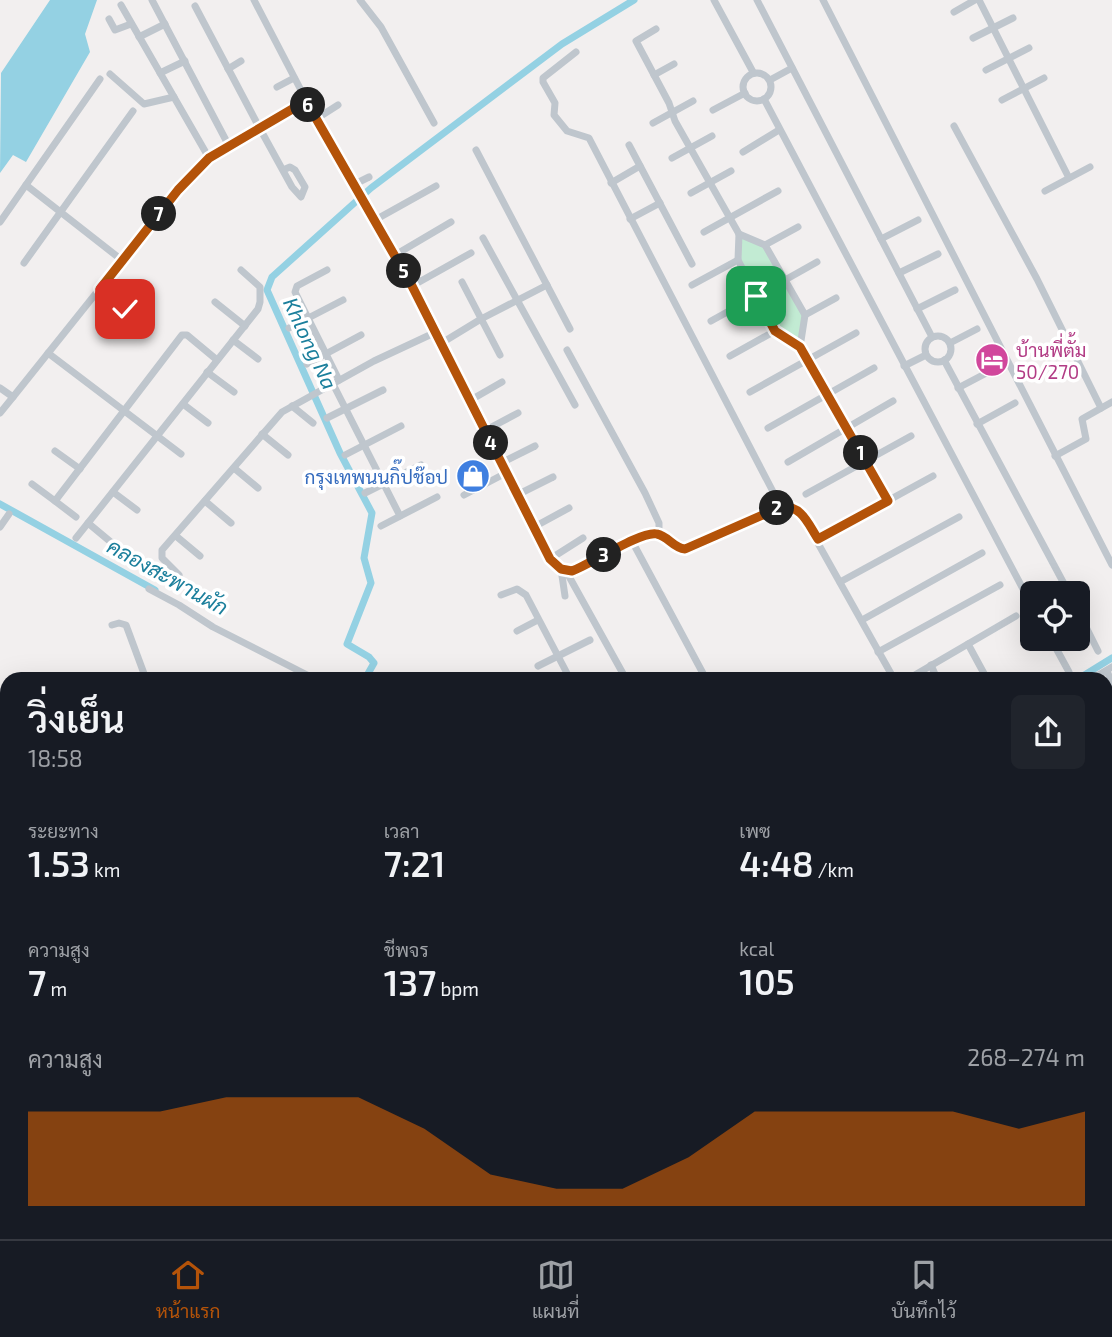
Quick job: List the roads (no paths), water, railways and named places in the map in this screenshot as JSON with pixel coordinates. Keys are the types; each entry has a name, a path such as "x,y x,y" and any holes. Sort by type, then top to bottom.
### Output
{"street":[{"path":"152,0 229,146"},
{"path":"254,0 306,101 412,286 550,559 563,570 622,672"},
{"path":"360,0 375,17 434,123"},
{"path":"714,0 753,72"},
{"path":"757,0 932,337"},
{"path":"822,0 1112,565"},
{"path":"954,12 977,0 1069,178"},
{"path":"121,5 209,158"},
{"path":"195,6 283,170"},
{"path":"974,38 1013,18"},
{"path":"109,19 115,30 131,24"},
{"path":"139,37 165,24"},
{"path":"656,29 636,40 672,113 739,234 738,260 775,331 800,347 888,501"},
{"path":"986,71 1029,48"},
{"path":"576,52 545,74 542,82 555,103 554,115 573,135 589,138 781,507"},
{"path":"160,73 185,61"},
{"path":"228,69 241,61"},
{"path":"654,75 674,64"},
{"path":"770,80 792,68"},
{"path":"753,72 762,73 770,80 771,91 764,99 753,100 745,93 744,83 753,72"},
{"path":"110,74 144,104 174,97"},
{"path":"277,88 294,78"},
{"path":"1002,100 1044,78"},
{"path":"0,222 100,79"},
{"path":"713,110 745,93"},
{"path":"764,99 1020,584"},
{"path":"0,413 178,190 209,158 306,101"},
{"path":"653,123 693,101"},
{"path":"316,119 338,105"},
{"path":"24,263 133,111"},
{"path":"954,125 1042,289 1101,408"},
{"path":"743,152 779,131"},
{"path":"672,158 712,136"},
{"path":"629,145 692,264"},
{"path":"476,150 570,329"},
{"path":"611,183 640,166"},
{"path":"1045,191 1090,167"},
{"path":"691,193 731,171"},
{"path":"353,185 369,177"},
{"path":"26,185 123,261"},
{"path":"375,220 436,186"},
{"path":"704,232 778,191"},
{"path":"630,219 660,203"},
{"path":"881,239 918,220"},
{"path":"395,255 451,222"},
{"path":"765,245 798,227"},
{"path":"739,234 765,245 805,315 800,347"},
{"path":"483,238 575,405"},
{"path":"412,286 471,253"},
{"path":"898,273 938,254"},
{"path":"692,285 738,260"},
{"path":"785,280 817,262"},
{"path":"76,538 258,309 261,295 257,283 241,270"},
{"path":"327,270 295,289 295,292 326,354 346,409 400,516"},
{"path":"462,282 500,355"},
{"path":"440,344 517,299 547,285"},
{"path":"100,289 121,303 125,309"},
{"path":"918,309 955,290"},
{"path":"711,321 756,296"},
{"path":"805,315 836,298"},
{"path":"289,328 343,300"},
{"path":"215,302 245,326"},
{"path":"950,343 977,329"},
{"path":"730,356 775,331"},
{"path":"179,575 164,562 161,555 282,412 434,333"},
{"path":"750,391 856,333"},
{"path":"55,500 182,335 187,335 217,360"},
{"path":"307,364 361,335"},
{"path":"942,336 950,343 951,353 944,360 934,361 926,355 926,345 932,337 942,336"},
{"path":"233,340 258,359"},
{"path":"567,350 645,493 659,523 659,534"},
{"path":"48,353 181,454"},
{"path":"904,366 926,355"},
{"path":"944,360 1062,581"},
{"path":"768,428 874,368"},
{"path":"958,388 996,368"},
{"path":"207,372 234,392"},
{"path":"469,401 502,382"},
{"path":"0,388 13,397"},
{"path":"327,418 383,390"},
{"path":"788,461 893,401"},
{"path":"1055,456 1086,439 1082,419 1112,402"},
{"path":"977,424 1015,403"},
{"path":"183,404 208,424"},
{"path":"292,406 313,423"},
{"path":"484,430 518,413"},
{"path":"345,455 401,426"},
{"path":"262,434 288,455"},
{"path":"806,494 911,436"},
{"path":"501,463 536,446"},
{"path":"55,451 80,469"},
{"path":"365,493 421,465"},
{"path":"234,468 258,488"},
{"path":"464,495 506,473"},
{"path":"818,539 933,476"},
{"path":"517,495 553,477"},
{"path":"32,484 76,517"},
{"path":"113,492 136,510"},
{"path":"381,526 437,497"},
{"path":"205,501 231,523"},
{"path":"563,570 577,569 645,535 659,534 681,549 692,548 781,507 789,506 801,513 818,539 890,672"},
{"path":"534,527 569,508"},
{"path":"0,527 9,513"},
{"path":"840,582 958,517"},
{"path":"88,523 112,543"},
{"path":"176,536 200,556"},
{"path":"550,559 583,538"},
{"path":"632,541 702,672"},
{"path":"862,620 982,553"},
{"path":"563,570 565,596"},
{"path":"878,652 1000,585"},
{"path":"149,589 213,627 301,672"},
{"path":"501,595 513,589 522,590 566,672"},
{"path":"920,672 1016,615"},
{"path":"516,631 538,620"},
{"path":"111,625 126,625 143,672"},
{"path":"1090,635 1098,651"},
{"path":"538,666 590,640"},
{"path":"968,644 983,672"},
{"path":"1058,651 1069,672"},
{"path":"930,666 933,672"}],"water":[{"path":"50,0 97,0 85,34 90,52 26,162 13,155 0,173 1,73"}],"waterway":[{"name":"Khlong Na","path":"369,672 374,663 347,644 371,583 364,558 372,513 340,453 267,290 272,277 371,188 562,44 634,0"},
{"name":"คลองสะพานผัก","path":"0,504 155,590"},
{"path":"1089,672 1112,658"}],"place":[{"name":"บ้านพี่ตั้ม 50/270","path":"992,360"},
{"name":"กรุงเทพนนกิ๊ปช๊อป","path":"473,476"}]}
